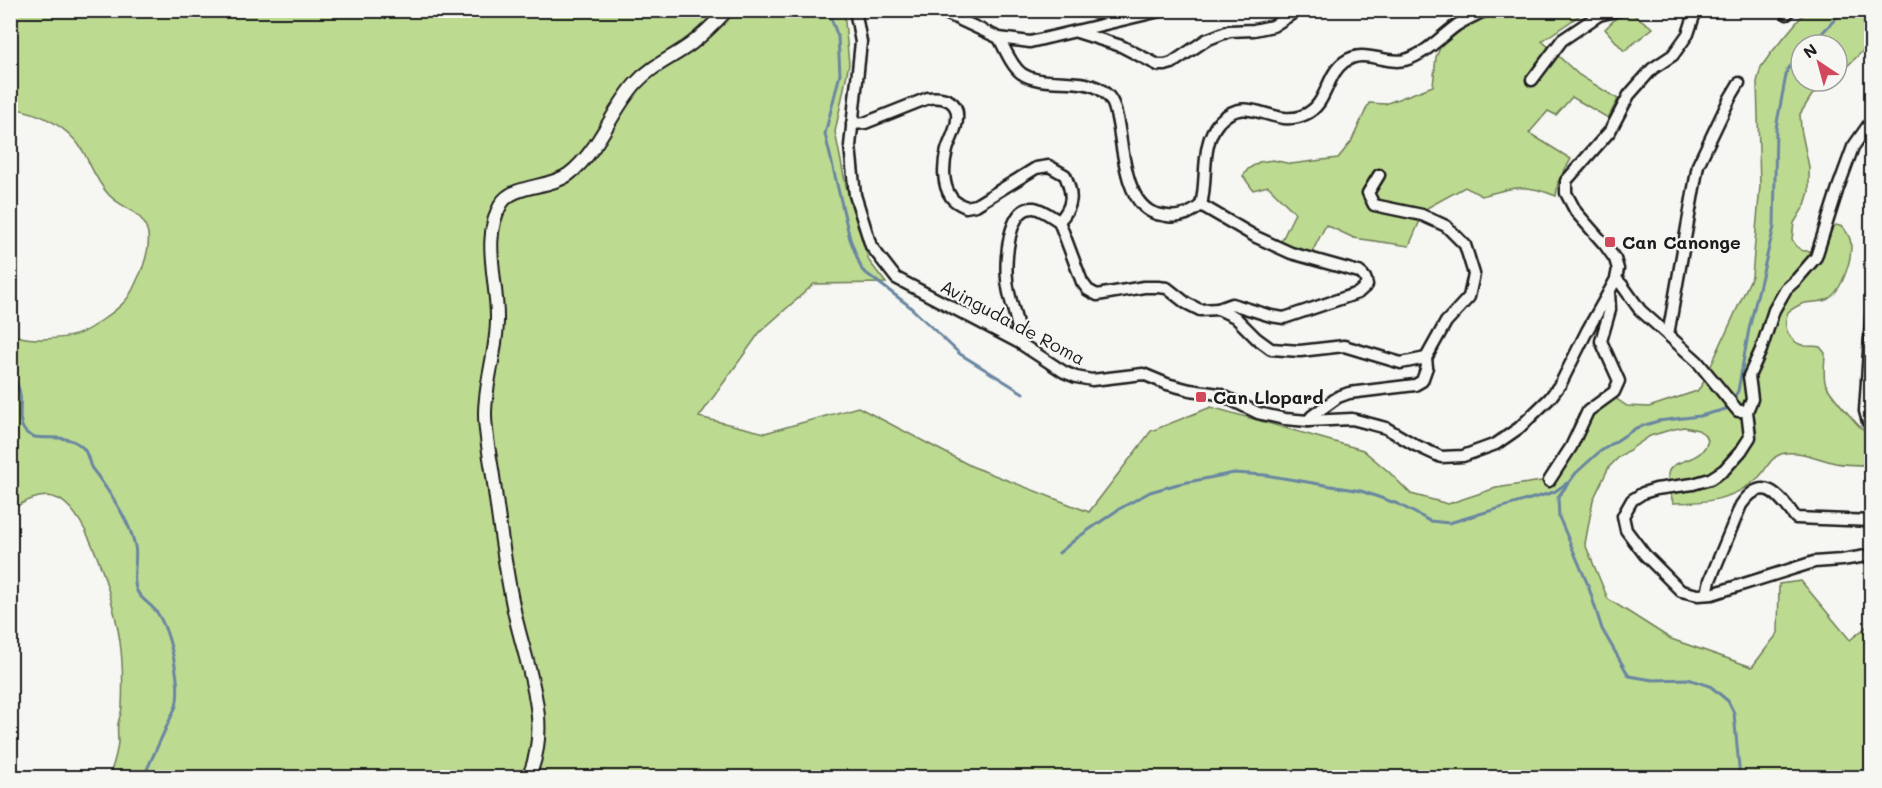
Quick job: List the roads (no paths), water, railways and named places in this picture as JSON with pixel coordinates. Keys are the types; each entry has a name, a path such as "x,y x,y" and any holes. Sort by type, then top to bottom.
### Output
{"street":[{"path":"528,777 537,754 538,710 508,579 485,414 497,321 491,238 494,221 507,195 548,185 569,174 588,152 627,94 642,77 691,44 727,10"},
{"name":"Avinguda de Roma","path":"855,10 861,42 850,146 855,195 871,246 896,278 1018,342 1064,372 1076,377 1092,380 1143,374 1167,384 1219,394 1258,413 1308,421 1352,419 1386,428 1441,457 1463,456 1496,444 1519,428 1550,398 1561,383 1616,279"},
{"path":"939,10 999,38 1030,42 1164,10"},
{"path":"1077,32 1120,46 1158,65 1165,65 1172,63 1206,40 1229,31 1254,30 1273,26 1298,10"},
{"path":"999,38 1014,65 1022,73 1034,79 1095,87 1106,93 1114,106 1132,190 1140,202 1152,213 1172,217 1189,214 1201,205 1205,191 1208,146 1218,124 1228,114 1249,108 1270,116 1293,119 1307,114 1320,103 1342,63 1356,55 1402,61 1419,55 1460,23 1486,10"},
{"path":"1532,80 1562,39 1600,13 1620,10"},
{"path":"1696,10 1688,34 1673,55 1652,69 1629,95 1610,131 1566,181 1566,193 1576,212 1615,259 1618,269 1616,279 1640,310 1697,361 1728,399 1742,411 1750,437 1742,451 1724,470 1710,479 1693,484 1656,489 1632,500 1623,516 1626,530 1645,555 1681,591 1698,595 1814,562 1872,555"},
{"path":"1668,336 1698,165 1706,144 1739,83"},
{"path":"852,124 865,123 928,98 938,96 947,98 954,106 957,121 944,163 945,179 951,197 966,207 976,205 1036,168 1048,166 1065,175 1072,195 1068,212 1059,221"},
{"path":"1742,411 1752,399 1749,376 1761,350 1774,310 1785,289 1816,257 1854,147 1872,120"},
{"path":"1308,421 1338,397 1349,393 1415,385 1422,381 1427,367 1426,358 1446,322 1469,297 1474,274 1465,245 1446,226 1422,215 1374,204 1368,193 1379,175"},
{"path":"1018,342 1020,330 1006,280 1008,245 1014,221 1019,213 1035,208 1059,221 1082,282 1088,290 1097,295 1158,286 1167,288 1186,303 1200,310 1218,309 1232,304 1284,318 1358,293 1367,285 1364,275 1359,272 1292,253 1256,237 1201,205"},
{"path":"1550,481 1571,447 1588,411 1614,392 1619,381 1601,341 1610,310 1609,292"},
{"path":"1872,306 1865,411 1868,422 1872,426"},
{"path":"1218,309 1236,316 1256,338 1271,349 1300,351 1344,346 1401,363 1426,358"},
{"path":"1707,594 1710,580 1741,505 1748,496 1760,489 1768,489 1779,496 1796,518 1872,520"}],"waterway":[{"path":"828,10 838,37 840,74 825,134 850,239 862,270 908,305 960,354 1023,393"},
{"path":"1822,33 1846,10"},
{"path":"1733,399 1738,391 1749,329 1774,227 1776,128 1789,68"},
{"path":"10,374 19,391 21,422 24,430 35,437 66,439 86,451 91,467 110,494 133,537 136,551 135,586 137,591 156,611 167,633 176,672 176,706 143,778"},
{"path":"1729,404 1726,409 1700,416 1658,421 1636,428 1598,453 1576,473 1558,497 1559,517 1588,585 1602,629 1629,676 1653,680 1688,679 1710,686 1728,701 1734,713 1740,778"},
{"path":"1059,553 1119,509 1150,492 1234,473 1265,475 1361,491 1398,504 1430,521 1449,523 1554,492 1567,483"}],"place":[{"name":"Can Canonge","path":"1610,242"},
{"name":"Can Llopard","path":"1201,397"}]}
